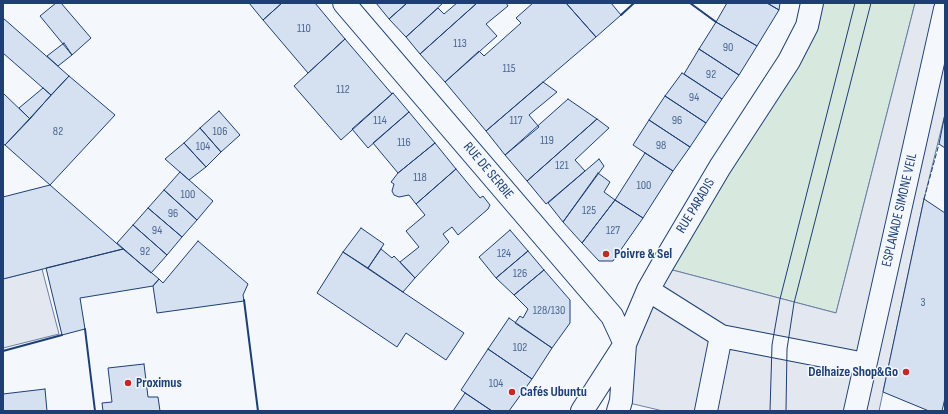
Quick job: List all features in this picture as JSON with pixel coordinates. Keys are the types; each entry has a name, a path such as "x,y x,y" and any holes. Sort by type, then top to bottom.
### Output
{"street":[{"name":"RUE DE SERBIE","path":"344,3 612,316 625,344"},
{"name":"RUE PARADIS","path":"582,411 625,344 648,290 720,167 789,61 807,26 812,3"},
{"name":"ESPLANADE SIMONE VEIL","path":"855,411 945,9"},
{"path":"648,290 721,336 865,364"},
{"path":"706,411 721,336"},
{"path":"618,411 621,401 625,344"}],"shaded area":[{"path":"812,3 915,3 836,313 661,267"},
{"path":"915,3 945,3 945,114 924,199 879,411 663,411 621,401 625,344 661,267 836,313"},
{"path":"42,269 59,334 3,348 3,279"}],"building":[{"path":"56,3 61,3 91,38 72,55 40,16"},
{"path":"249,3 282,3 263,20"},
{"path":"282,3 315,3 345,39 308,73 263,20"},
{"path":"376,3 407,3 389,19"},
{"path":"407,3 443,3 406,37 389,19"},
{"path":"457,3 477,3 420,54 406,37 438,8 444,14"},
{"path":"477,3 506,3 508,6 486,24 497,36 445,82 420,54"},
{"path":"533,3 566,3 596,37 486,131 445,82 479,51 484,56 521,23 516,18"},
{"path":"566,3 611,3 621,15 596,37"},
{"path":"727,3 767,3 779,10 757,46 716,22"},
{"path":"767,3 780,3 779,10"},
{"path":"3,18 69,76 51,95 3,53"},
{"path":"716,22 757,46 739,75 699,49"},
{"path":"345,39 392,94 341,140 294,86"},
{"path":"64,43 72,55 58,66 47,56"},
{"path":"699,49 739,75 722,99 684,74"},
{"path":"682,73 722,99 706,123 665,96"},
{"path":"69,76 115,115 50,185 5,145"},
{"path":"543,82 557,92 529,115 539,127 505,155 486,131"},
{"path":"43,88 51,95 30,119 19,108"},
{"path":"3,93 30,119 5,145 3,144"},
{"path":"393,93 409,112 368,148 352,129"},
{"path":"665,96 706,123 690,147 649,120"},
{"path":"568,99 597,119 527,181 505,155"},
{"path":"219,111 240,135 221,152 200,128"},
{"path":"409,112 435,143 398,173 373,143"},
{"path":"945,114 945,148 939,144"},
{"path":"597,119 609,128 575,160 585,171 546,204 527,181"},
{"path":"649,120 690,147 673,171 633,145"},
{"path":"200,128 221,152 206,167 184,143"},
{"path":"184,143 206,167 189,180 165,159"},
{"path":"435,143 456,169 416,204 409,195 399,197 394,195 392,191 394,184 391,182 398,173"},
{"path":"645,153 673,171 643,218 615,200"},
{"path":"599,159 604,166 563,222 548,203"},
{"path":"456,169 480,198 483,196 490,205 488,209 458,235 452,227 443,234 449,242 415,278 400,262 419,247 406,231 425,215 416,204"},
{"path":"180,172 213,201 197,220 164,190"},
{"path":"598,173 610,182 604,192 615,200 582,243 563,222"},
{"path":"50,185 123,249 3,279 3,197"},
{"path":"164,190 197,220 182,237 148,208"},
{"path":"924,199 945,213 945,398 942,411 929,411 883,392"},
{"path":"615,200 643,218 613,261 599,261 582,243"},
{"path":"148,208 182,237 167,255 133,225"},
{"path":"133,225 167,255 151,273 117,243"},
{"path":"361,228 384,244 368,268 343,252"},
{"path":"510,230 528,251 496,278 479,257"},
{"path":"198,241 248,284 243,295 244,301 157,313 153,286 159,279 163,283"},
{"path":"123,249 159,279 153,286 80,298 85,329 62,335 46,268"},
{"path":"381,249 392,258 394,256 415,278 403,292 368,268"},
{"path":"528,251 544,270 514,295 496,278"},
{"path":"343,252 464,333 446,360 406,333 397,347 317,293"},
{"path":"544,270 570,300 570,323 552,348 515,323 520,316 523,318 528,309 514,295"},
{"path":"509,318 552,348 532,379 488,349"},
{"path":"488,349 532,379 509,411 492,411 461,390"},
{"name":"Proximus","path":"144,364 148,397 158,397 160,411 103,411 102,403 112,402 108,368"},
{"path":"45,389 47,411 3,411 3,394"},
{"path":"465,393 492,411 453,411"}],"tram line":[{"path":"770,411 772,345 780,299 855,3"},
{"path":"786,411 787,349 794,303 871,3"}],"fence":[{"path":"924,199 939,144"}],"wall":[{"path":"621,15 634,3"},
{"path":"690,3 716,22"},
{"path":"244,300 258,411"},
{"path":"85,329 95,411"},
{"path":"3,351 62,335"}],"place":[{"name":"Poivre & Sel","path":"606,254"},
{"name":"Delhaize Shop&Go","path":"906,372"},
{"name":"Proximus","path":"128,383"},
{"name":"Cafés Ubuntu","path":"512,392"}]}
